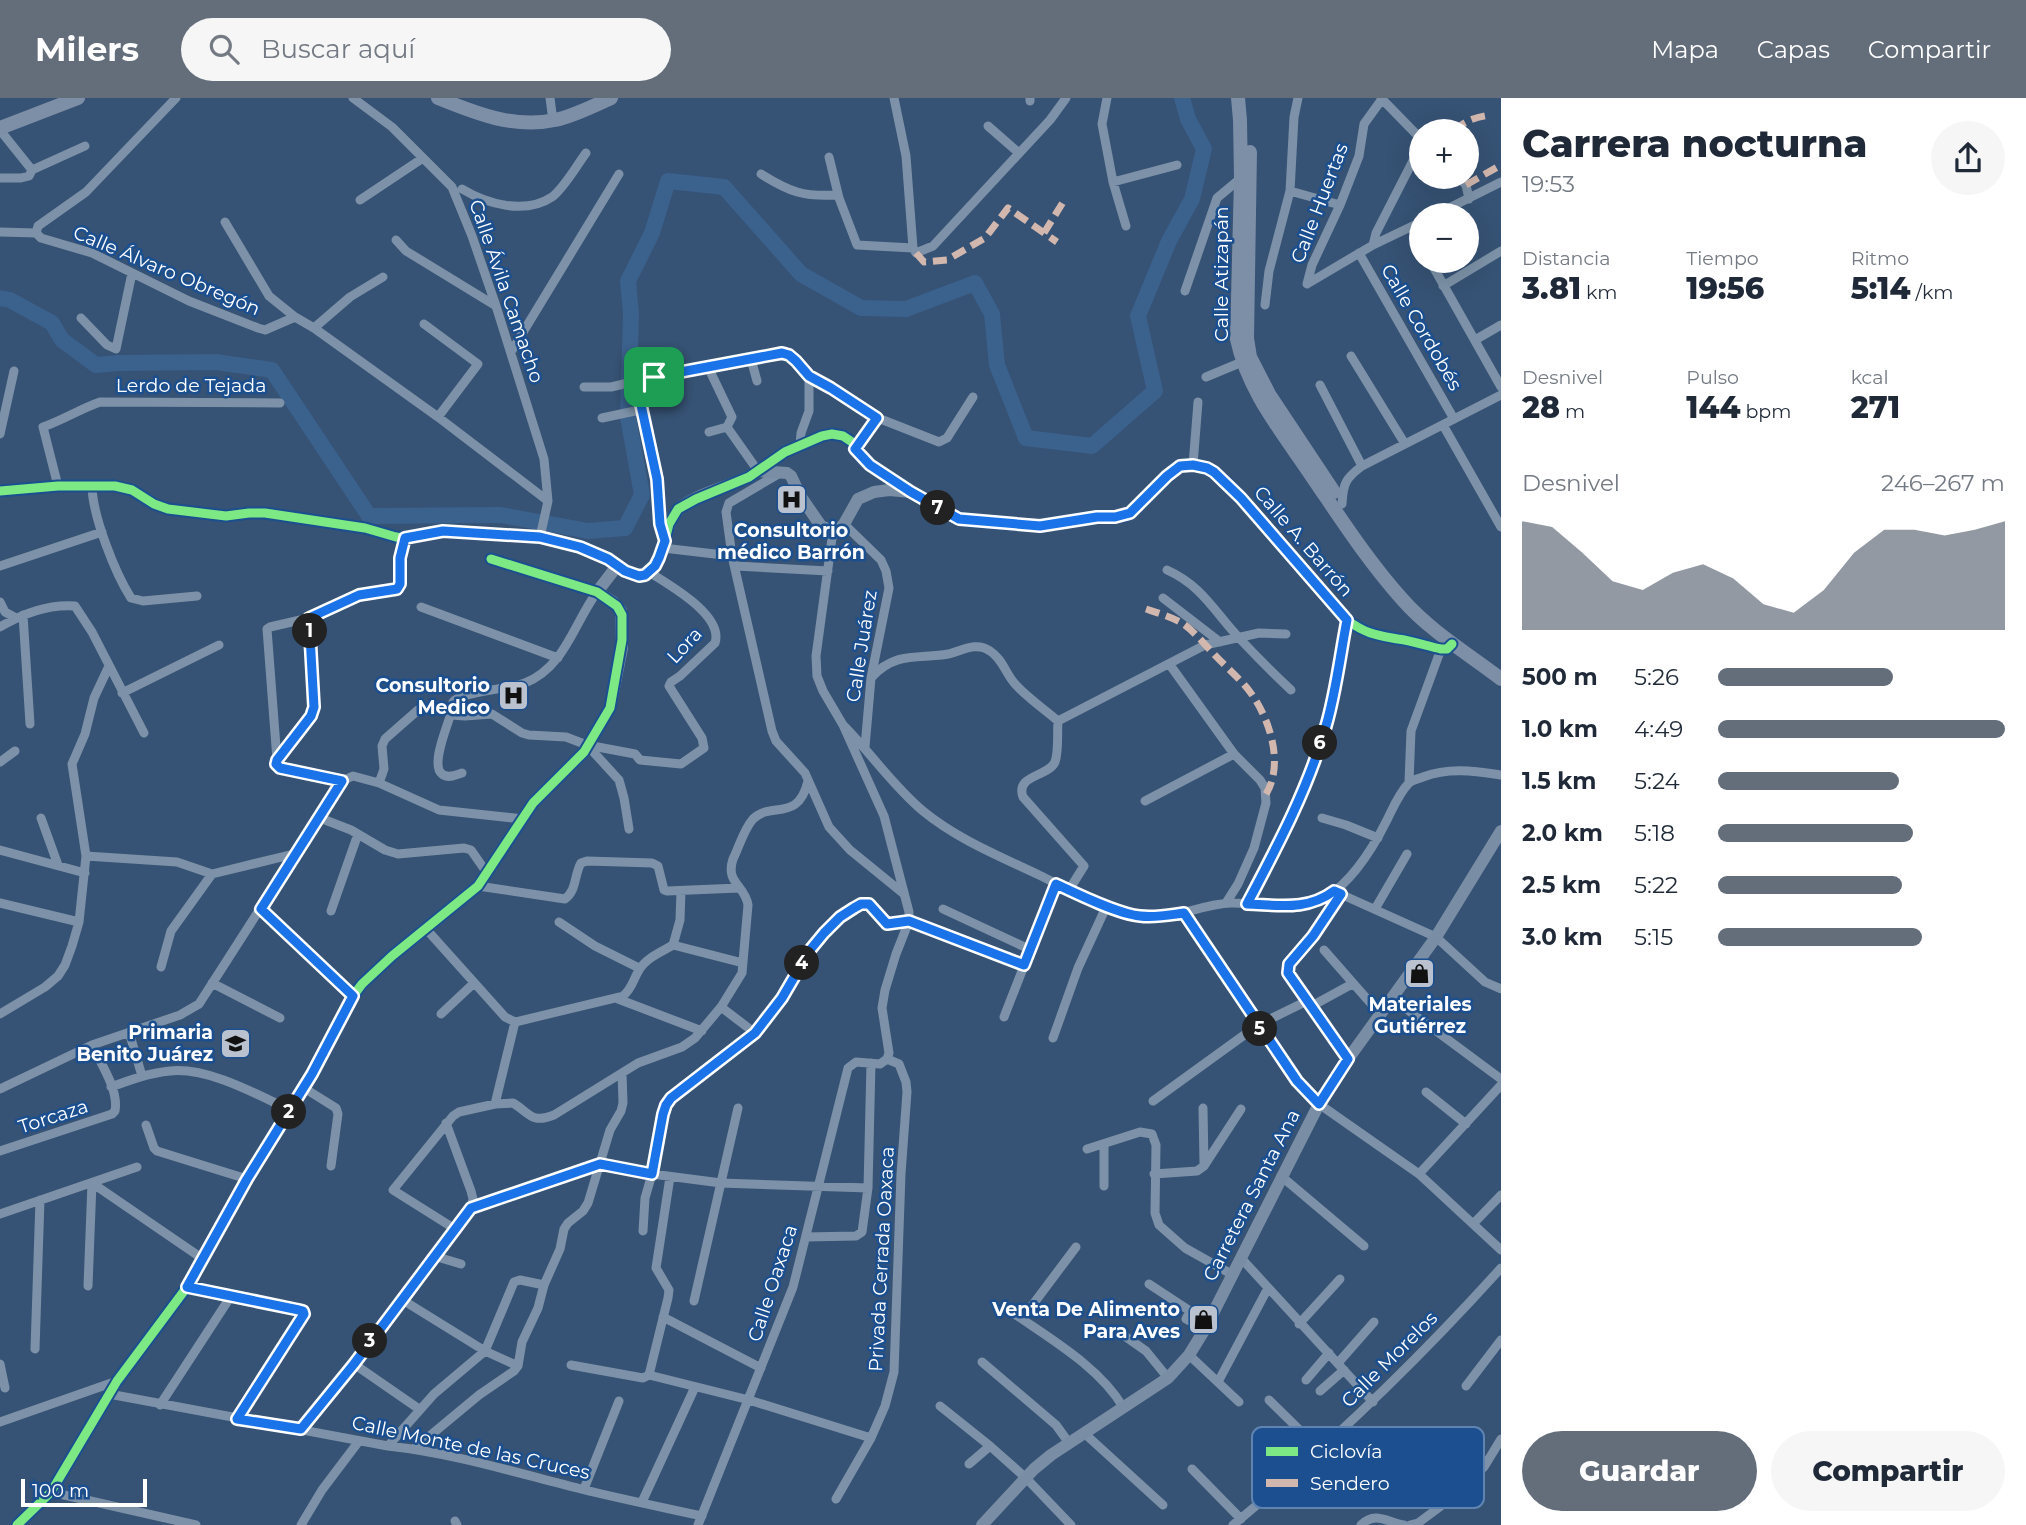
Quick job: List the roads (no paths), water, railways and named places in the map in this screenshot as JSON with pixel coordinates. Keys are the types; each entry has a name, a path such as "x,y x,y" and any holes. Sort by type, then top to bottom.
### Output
{"main road":[{"path":"0,129 78,98"},
{"path":"438,98 502,121 527,123 553,121 574,115 611,98"},
{"name":"Calle Atizapán","path":"1238,98 1241,178 1237,339 1242,362 1261,401 1338,506"},
{"name":"Calle Atizapán","path":"1247,98 1251,181 1247,338 1250,357 1269,394 1338,506"},
{"path":"1338,506 1361,547 1402,599 1447,647 1501,679"},
{"path":"1338,506 1410,596 1459,639 1501,668"}],"street":[{"name":"Calle Álvaro Obregón","path":"176,98 86,192 38,226 36,233 41,238 92,253 189,301 258,328 265,330 295,317"},
{"name":"Calle Ávila Camacho","path":"353,98 392,127 457,188 544,459 548,500 540,537"},
{"path":"550,98 553,121"},
{"path":"894,98 906,156 914,251"},
{"path":"828,157 838,195 857,245 914,251 933,246 1050,120 1066,98"},
{"path":"1107,98 1102,124 1126,226"},
{"path":"1265,305 1269,271 1290,191 1294,117 1298,98"},
{"path":"1382,98 1409,126"},
{"name":"Calle Huertas","path":"1359,253 1307,284 1312,265 1359,156 1364,124 1382,98"},
{"path":"988,126 1019,153"},
{"path":"0,129 32,170"},
{"path":"0,178 29,176 32,170 85,146"},
{"path":"457,188 468,187 480,194 504,201 512,207 536,204 552,196 586,153"},
{"path":"360,200 423,158"},
{"path":"1114,182 1177,165"},
{"path":"1373,245 1376,233 1409,168"},
{"path":"511,352 619,174"},
{"path":"761,174 796,193 838,195"},
{"path":"1185,290 1217,198 1241,178"},
{"path":"1460,203 1501,182"},
{"path":"1467,189 1469,199"},
{"path":"1290,191 1340,205"},
{"path":"225,222 269,296 548,500"},
{"path":"1359,253 1409,228"},
{"path":"0,232 36,233"},
{"path":"396,240 406,251 496,306"},
{"path":"1443,286 1501,251"},
{"name":"Calle Cordobés","path":"1359,253 1454,419"},
{"path":"81,318 107,345 116,349 132,273"},
{"path":"1436,273 1501,387"},
{"path":"314,328 350,297 383,277"},
{"path":"424,324 478,364 438,417"},
{"path":"1475,340 1501,325"},
{"path":"584,387 611,387 782,353 789,355 809,376 877,418 939,442 947,438 973,397"},
{"path":"1351,356 1405,444"},
{"path":"751,359 757,381"},
{"path":"1206,377 1242,362"},
{"path":"708,367 732,417 727,427 709,432"},
{"path":"0,434 14,371"},
{"path":"800,445 801,433 809,411 809,376"},
{"path":"633,383 638,391 639,412 657,479 664,544"},
{"path":"1320,385 1362,466"},
{"path":"1338,506 1345,482 1362,466 1501,395"},
{"name":"Lerdo de Tejada","path":"58,486 43,427 100,402 280,403"},
{"path":"0,491 58,486 123,487 154,504 190,512 226,516 265,513 365,528 405,538 443,531 540,537 580,547 639,576 655,566 669,524 678,509 758,471 785,452 832,434 843,436 852,442 870,465 959,519 1040,526 1097,517 1124,516 1180,466 1193,465 1198,402"},
{"path":"603,418 639,412"},
{"path":"855,449 877,418"},
{"path":"1443,425 1501,527"},
{"path":"727,427 758,471"},
{"name":"Calle A. Barrón","path":"1193,465 1214,472 1241,498 1347,620 1362,631 1447,647"},
{"path":"758,471 782,471 791,476 801,497 821,526 839,528"},
{"path":"782,471 726,507 732,556 772,731 776,741 802,767 829,827 850,850 906,895"},
{"path":"92,487 92,499 102,532 131,598 138,600 197,596"},
{"path":"887,1059 889,1053 882,1007 892,966 909,921 906,895 884,816 843,725 823,691 816,665 828,571 839,528 864,496 889,490 911,492"},
{"name":"Calle Juárez","path":"839,528 881,560 888,580 889,589 871,678 865,747"},
{"path":"0,566 102,532"},
{"path":"342,781 280,768 276,764 267,629 309,618 359,595 399,587 400,558 405,538"},
{"path":"664,544 732,556"},
{"path":"17,1525 51,1492 117,1381 187,1287 247,1179 304,1088 353,996 371,975 478,886 533,803 584,752 610,708 622,640 621,611 597,592 491,559"},
{"path":"462,773 446,776 438,769 438,758 453,703 464,695 497,691 526,683 538,676 568,645 590,600 617,566"},
{"path":"736,566 828,571"},
{"path":"1167,570 1197,588 1239,638 1291,690"},
{"name":"Lora","path":"587,745 635,754 640,760 681,764 704,748 702,738 669,686 715,643 715,626 695,603 649,572"},
{"path":"1163,598 1220,642"},
{"path":"0,602 5,612 19,616"},
{"path":"0,627 19,616 55,607 75,606 92,632 144,733"},
{"path":"421,607 558,658"},
{"path":"19,616 30,724"},
{"path":"277,760 311,716 314,707 309,618"},
{"path":"1247,904 1280,842 1310,772 1326,726 1347,620"},
{"path":"1058,721 1205,645 1259,634 1286,634"},
{"path":"122,693 219,645"},
{"path":"871,678 883,667 912,655 951,653 974,646 983,647 1001,662 1015,684 1058,721"},
{"path":"1348,1059 1288,973 1289,964 1313,936 1338,892 1378,838 1409,782 1411,731 1447,647"},
{"path":"1170,665 1234,754 1265,788 1266,803 1249,862 1226,903"},
{"path":"0,1014 58,976 65,965 79,922 86,856 72,764 85,734 94,698 109,666"},
{"path":"379,783 384,769 382,747 385,739 418,710"},
{"path":"451,715 492,715 522,733 573,738 587,745 619,780 629,829"},
{"path":"1058,721 1056,760 1052,766 1027,781 1021,792 1084,866 1069,890"},
{"path":"843,725 895,783 936,820 965,839 1069,890 1137,916 1158,917 1226,903 1314,903 1338,892 1436,937 1485,982 1501,989"},
{"path":"0,762 15,751"},
{"path":"1145,801 1234,754"},
{"path":"1409,782 1450,770 1501,775"},
{"path":"0,1089 92,1045 193,1009 199,1004 342,781 358,776 439,810 523,819"},
{"path":"455,1229 393,1190 446,1123 459,1112 513,1103 528,1116 545,1119 638,1063 689,1043 702,1031 742,973 748,905 747,898 732,877 731,866 751,822 761,813 783,810 796,803 806,791 808,781"},
{"path":"41,818 58,865"},
{"path":"320,818 398,854 464,848 471,850 487,873"},
{"path":"1322,818 1378,838"},
{"name":"Carretera Santa Ana","path":"982,1525 1042,1462 1168,1378 1189,1356 1319,1104 1436,937 1501,831"},
{"path":"331,911 358,834"},
{"path":"0,850 85,873"},
{"path":"86,856 177,862 212,874 298,853"},
{"path":"1375,909 1407,854"},
{"path":"478,886 565,899 573,890 579,866 587,861 653,863 658,866 664,890 739,888"},
{"path":"161,967 171,931 212,874"},
{"path":"1004,1017 1056,884"},
{"path":"673,945 680,920 681,891"},
{"path":"0,903 79,922"},
{"path":"643,1231 645,1198 666,1105 671,1098 755,1033 782,998 810,950 840,917 865,903 869,904 887,924 909,921 1024,965"},
{"path":"1053,1038 1078,968 1107,905"},
{"path":"261,909 353,996"},
{"path":"943,909 1029,949"},
{"path":"1184,913 1297,1081 1319,1104 1419,1174 1501,1250"},
{"path":"559,922 595,946 639,968"},
{"path":"427,930 505,1017 515,1022 618,999 627,993 639,968 648,959 673,945 743,963"},
{"path":"1324,950 1381,1015"},
{"path":"212,983 280,1018"},
{"path":"441,1014 474,983"},
{"path":"1153,1101 1258,1025 1352,984"},
{"path":"618,999 702,1031"},
{"path":"1393,999 1501,1079"},
{"path":"721,1007 755,1033"},
{"path":"495,1104 515,1022"},
{"path":"129,1032 142,1076"},
{"path":"92,1045 111,1087 142,1076 172,1070 231,1082 290,1110"},
{"name":"Calle Oaxaca","path":"700,1520 793,1287 848,1068 856,1062 880,1064 887,1059"},
{"name":"Privada Cerrada Oaxaca","path":"836,1499 871,1438 885,1406 894,1372 901,1174 907,1092 899,1065 887,1059"},
{"path":"806,1237 862,1232 868,1188 871,1063"},
{"path":"414,1449 518,1366 522,1342 560,1249 564,1229 588,1203 610,1129 621,1111 622,1073"},
{"path":"1419,1174 1501,1085"},
{"name":"Torcaza","path":"0,1151 113,1114 116,1101 111,1087"},
{"path":"304,1088 336,1108 338,1114 331,1166"},
{"path":"1426,1092 1466,1124"},
{"path":"694,1301 738,1108"},
{"path":"1203,1108 1204,1166"},
{"path":"1154,1174 1197,1171 1204,1166 1241,1109"},
{"path":"301,1429 354,1364 471,1208 471,1191 446,1123"},
{"path":"146,1125 157,1151 247,1179"},
{"path":"1087,1149 1140,1132 1152,1134 1156,1145 1155,1213 1159,1225 1185,1248 1233,1275"},
{"path":"1104,1145 1104,1186"},
{"path":"471,1208 600,1164 721,1183 868,1188"},
{"path":"0,1214 137,1167"},
{"path":"1281,1176 1364,1246"},
{"path":"649,1375 668,1298 668,1290 656,1268 670,1177"},
{"path":"92,1183 203,1259"},
{"path":"88,1286 92,1183"},
{"path":"1474,1223 1501,1195"},
{"path":"35,1349 40,1200"},
{"path":"1021,1319 1076,1247"},
{"path":"434,1256 461,1264"},
{"path":"1241,1258 1373,1402"},
{"name":"Calle Morelos","path":"1345,1427 1455,1319 1501,1268"},
{"path":"1299,1324 1340,1279"},
{"path":"387,1446 419,1409 485,1351 512,1285 522,1280 544,1285"},
{"path":"1149,1284 1190,1311 1186,1319 1205,1329"},
{"path":"187,1287 303,1311 304,1314 237,1419"},
{"path":"1218,1382 1268,1288"},
{"path":"160,1405 230,1296"},
{"path":"401,1299 485,1351 518,1366"},
{"path":"1009,1310 1083,1363 1108,1385 1122,1407"},
{"path":"663,1317 761,1368"},
{"path":"1320,1391 1374,1322"},
{"path":"1126,1337 1146,1352 1168,1378"},
{"path":"1466,1386 1501,1340"},
{"path":"1306,1380 1329,1353"},
{"path":"1189,1356 1239,1402"},
{"path":"982,1362 1056,1425 1069,1443"},
{"path":"0,1364 5,1388"},
{"path":"354,1364 419,1409"},
{"path":"570,1365 643,1378 649,1375 749,1400 871,1438"},
{"path":"0,1422 117,1381"},
{"path":"642,1502 695,1387"},
{"name":"Calle Monte de las Cruces","path":"109,1394 414,1449 642,1502 700,1520"},
{"path":"1269,1400 1297,1427"},
{"path":"584,1489 619,1401"},
{"path":"940,1406 1026,1478 1069,1524"},
{"path":"1084,1433 1163,1505"},
{"path":"1484,1467 1501,1439"},
{"path":"300,1525 322,1490 359,1441"},
{"path":"969,1464 990,1446"},
{"path":"1192,1469 1237,1522"},
{"path":"51,1492 196,1525"},
{"name":"Calle Morelos","path":"1237,1522 1253,1508"},
{"path":"1416,1524 1438,1508"},
{"path":"1361,1525 1367,1519 1377,1517 1404,1525"}],"waterway":[{"path":"0,298 10,300 52,323 62,340 96,365 216,362 272,370 369,516 501,515 588,531 625,528 642,495 628,417 631,314 628,281 652,233 668,181 724,187 801,274 861,308 906,309 975,283 992,314 997,365 1026,438 1092,446 1155,391 1138,316 1169,241 1192,199 1204,149 1188,119 1182,98"}],"place":[{"name":"Consultorio médico Barrón","path":"791,499"},
{"name":"Consultorio Medico","path":"513,696"},
{"name":"Materiales Gutiérrez","path":"1420,973"},
{"name":"Primaria Benito Juárez","path":"236,1043"},
{"name":"Venta De Alimento Para Aves","path":"1203,1320"}]}
